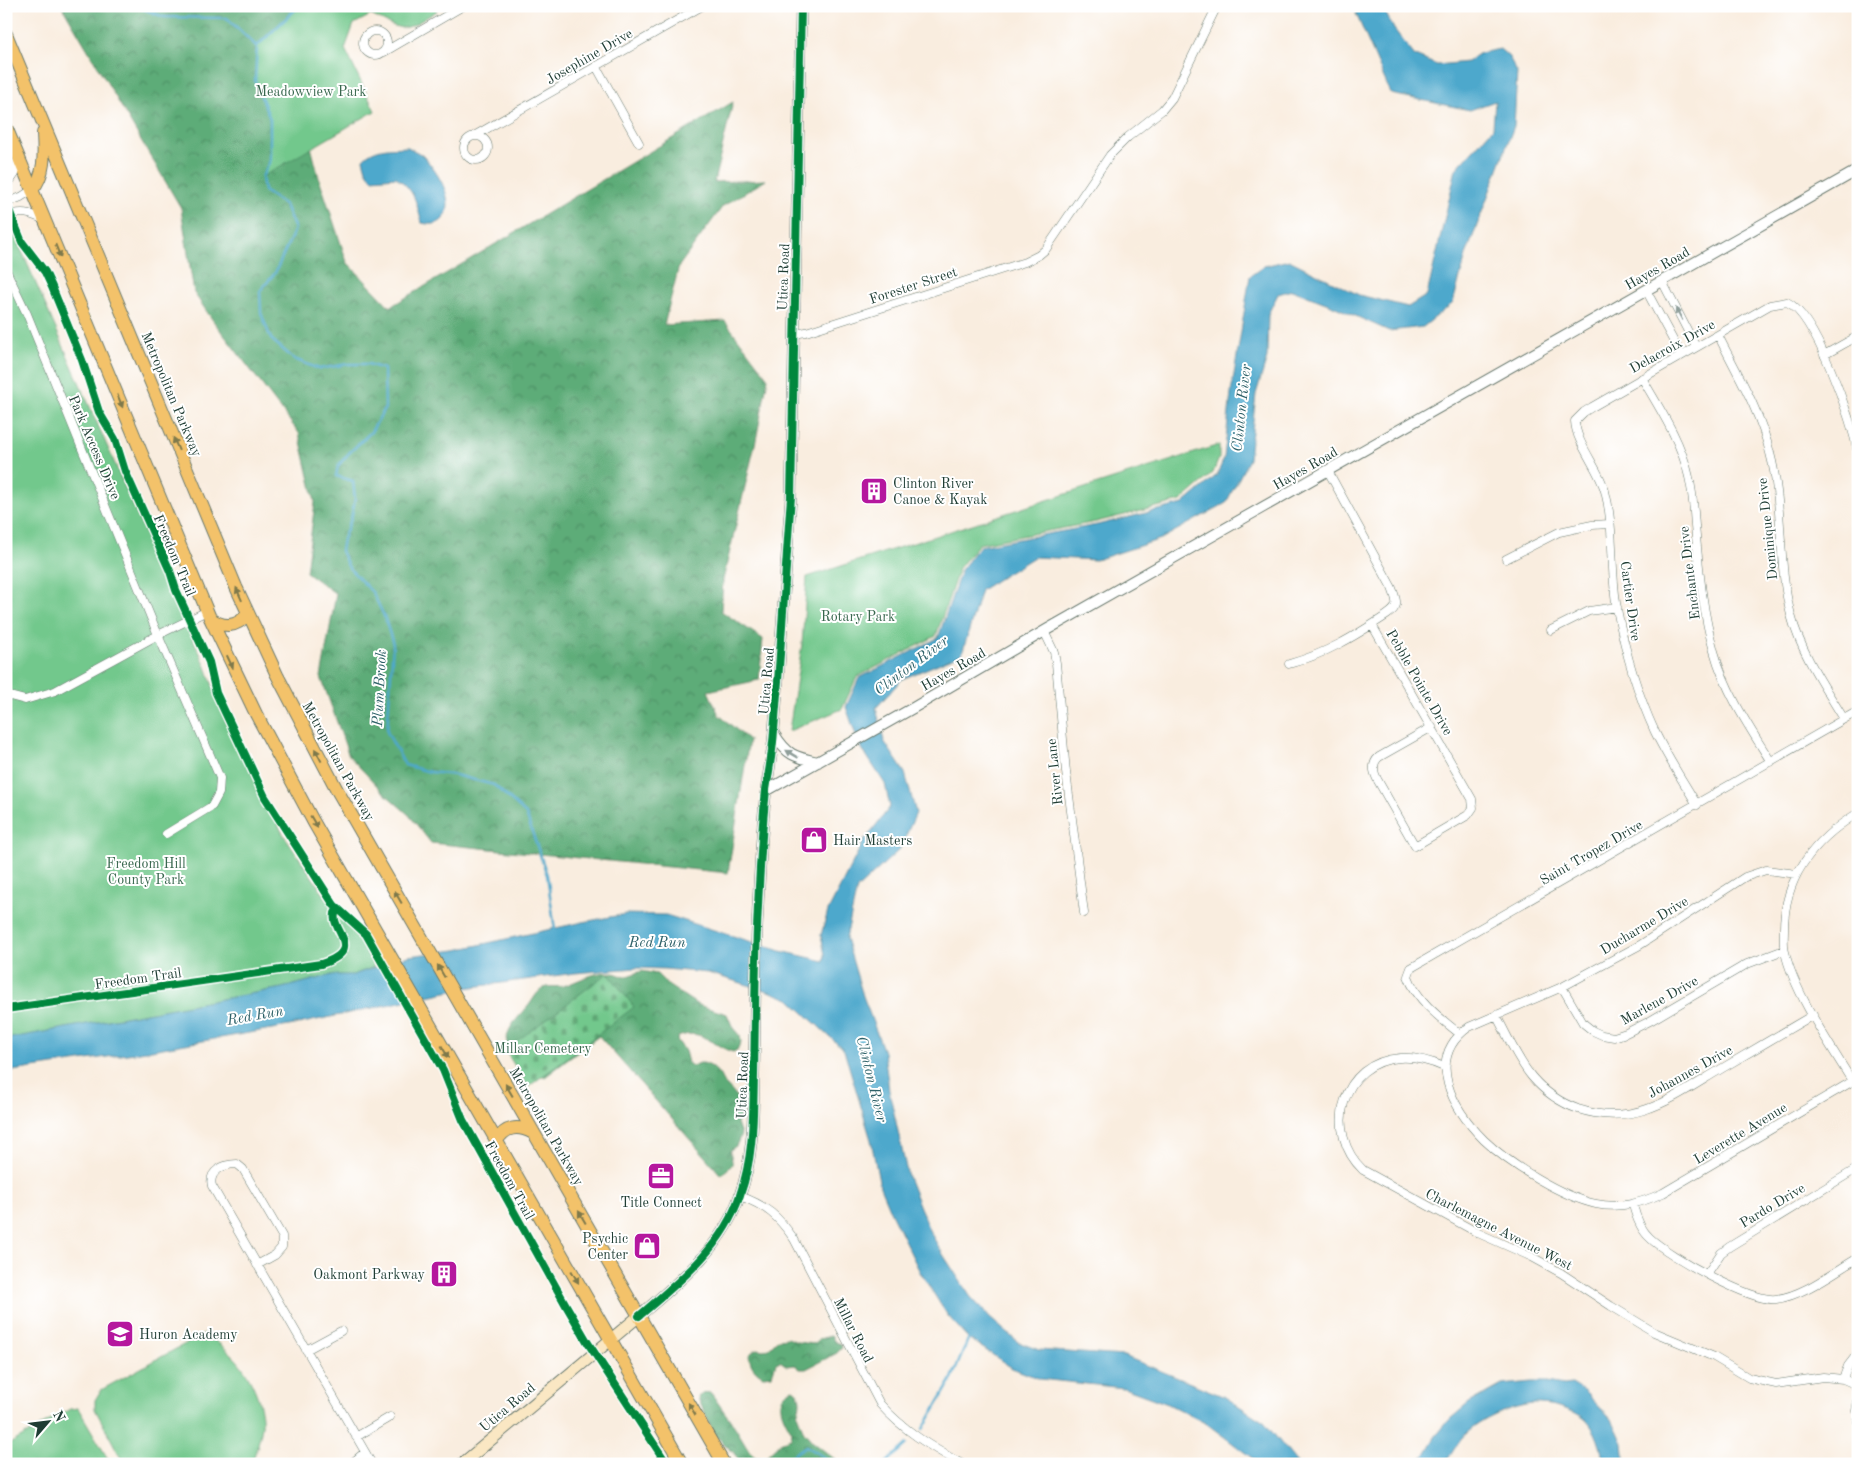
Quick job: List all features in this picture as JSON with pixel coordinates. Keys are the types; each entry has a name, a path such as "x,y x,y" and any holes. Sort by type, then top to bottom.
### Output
{"main road":[{"name":"Metropolitan Parkway","path":"6,34 248,614 276,675 319,758 724,1464"},
{"path":"32,190 39,180 43,163 42,120"},
{"path":"6,127 209,615 252,706 293,785 682,1464"},
{"path":"209,615 218,624 230,626 239,622 248,614"},
{"path":"496,1142 504,1132 511,1128 520,1128 534,1133"},
{"name":"Utica Road","path":"462,1464 639,1316"}],"street":[{"path":"402,42 373,30 366,35 363,42 365,50 376,55 402,42 463,6"},
{"name":"Josephine Drive","path":"474,136 702,6"},
{"name":"Utica Road","path":"639,1316 684,1278 703,1257 727,1224 740,1196 751,1154 760,856 774,734 791,497 801,6"},
{"name":"Forester Street","path":"794,334 806,332 1015,265 1039,255 1046,249 1110,155 1128,137 1162,110 1172,98 1218,6"},
{"path":"384,52 388,45 386,37"},
{"path":"596,66 638,143"},
{"path":"487,143 482,137 474,136 467,140 464,148 466,156 473,160 484,158 488,151 489,128"},
{"path":"6,187 15,174 17,152"},
{"name":"Hayes Road","path":"766,791 1044,631 1858,170"},
{"path":"6,204 32,190"},
{"path":"6,217 25,212 46,221"},
{"name":"Park Access Drive","path":"6,270 82,447 158,635 220,778 219,793 212,806 166,834"},
{"path":"1662,281 1696,347"},
{"path":"1646,290 1681,356"},
{"name":"Delacroix Drive","path":"1575,421 1592,407 1770,305 1786,302 1798,310 1824,355"},
{"name":"Dominique Drive","path":"1718,335 1757,412 1771,455 1778,501 1786,591 1796,629 1812,666 1844,719"},
{"path":"1858,336 1824,355 1842,396 1852,426 1858,453"},
{"name":"Enchante Drive","path":"1642,378 1674,436 1687,467 1692,489 1704,608 1710,638 1720,671 1744,719 1771,762"},
{"name":"Cartier Drive","path":"1575,421 1577,433 1602,482 1610,524 1617,607 1625,648 1635,682 1656,733 1697,805"},
{"name":"Pebble Pointe Drive","path":"1328,471 1392,588 1396,600 1394,610 1372,625 1432,727 1471,795 1473,808 1464,818 1415,846 1377,779 1374,773 1374,765 1380,757 1432,727"},
{"path":"1506,559 1559,532 1592,525 1610,524"},
{"path":"1551,630 1589,611 1617,607"},
{"path":"6,695 25,700 55,691 158,635 209,615"},
{"path":"1289,664 1319,654 1372,625"},
{"name":"River Lane","path":"1044,631 1052,647 1056,663 1066,772 1084,913"},
{"name":"Saint Tropez Drive","path":"1460,1034 1436,1014 1417,993 1408,976 1410,968 1858,711"},
{"path":"774,734 781,745 794,756 818,762"},
{"path":"1855,1079 1813,1015 1789,966 1784,950 1785,909 1788,894 1797,874 1809,853 1820,841 1831,831 1858,813"},
{"name":"Ducharme Drive","path":"1444,1067 1450,1049 1460,1034 1480,1021 1562,987 1640,945 1745,877 1766,870 1797,874"},
{"name":"Marlene Drive","path":"1562,987 1583,1023 1593,1031 1614,1037 1650,1021 1748,964 1784,950"},
{"name":"Johannes Drive","path":"1496,1015 1524,1066 1543,1088 1554,1097 1573,1107 1615,1116 1634,1114 1663,1102 1813,1015"},
{"name":"Charlemagne Avenue West","path":"1444,1067 1413,1058 1398,1058 1370,1068 1361,1074 1353,1084 1343,1105 1341,1126 1348,1150 1352,1158 1363,1170 1478,1233 1532,1257 1561,1273 1654,1332 1714,1357 1749,1378 1776,1384 1823,1378 1843,1379"},
{"name":"Leverette Avenue","path":"1444,1067 1448,1086 1466,1118 1485,1140 1518,1166 1551,1185 1583,1200 1608,1206 1633,1205 1663,1193 1855,1079"},
{"path":"257,1265 279,1252 282,1247 282,1236 243,1169 238,1164 226,1165 213,1174 210,1180 212,1186 257,1265 372,1464"},
{"name":"Pardo Drive","path":"1707,1274 1721,1253 1729,1247 1858,1168"},
{"name":"Millar Road","path":"740,1196 766,1208 783,1223 794,1239 880,1404 901,1426 962,1464"},
{"path":"1633,1205 1639,1222 1650,1239 1707,1274 1755,1297 1766,1299 1786,1297 1815,1284 1858,1258"},
{"path":"306,1350 341,1331"},
{"path":"1858,1353 1848,1366 1843,1379 1858,1388"},
{"path":"1858,1400 1856,1411 1858,1422"},
{"path":"356,1436 390,1417"},
{"path":"350,1464 365,1452"}],"green space":[{"path":"62,6 299,6 291,68 319,178 347,262 390,307 733,102 714,182 766,180 723,206 679,266 664,325 725,321 768,378 756,440 723,580 721,611 763,639 759,680 708,691 719,715 749,740 728,873 431,843 409,815 384,793 349,756 321,677 336,594 306,572 315,502 299,433 194,293 181,208"},
{"name":"Meadowview Park","path":"299,6 434,6 437,11 417,23 404,28 392,25 371,15 354,24 345,49 375,111 262,177 270,161 270,119 255,81 257,46"},
{"name":"Freedom Hill County Park","path":"6,215 171,592 205,664 226,722 282,832 339,917 357,932 374,967 353,975 332,975 282,988 6,1039"},
{"name":"Rotary Park","path":"1219,445 1219,458 1213,473 1181,501 1096,522 979,544 959,568 936,636 857,677 842,709 789,731 802,644 807,577"},
{"path":"642,971 657,974 669,986 698,1005 727,1014 733,1028 740,1036 741,1042 737,1050 733,1052 707,1038 694,1034 678,1037 677,1040 685,1051 688,1063 692,1066 704,1063 711,1066 740,1103 741,1112 737,1124 741,1135 736,1146 730,1150 732,1164 721,1175 599,1036 545,1077 507,1051 507,1036 512,1025 544,988 563,986 601,973 608,972 624,977"},
{"name":"Millar Cemetery","path":"608,973 634,1007 528,1087 505,1050"},
{"path":"205,1333 224,1347 244,1370 249,1377 259,1402 262,1426 251,1464 124,1464 95,1409 95,1400 101,1390"},
{"path":"831,1336 835,1342 841,1344 842,1348 837,1353 806,1369 800,1369 795,1365 787,1366 780,1361 776,1363 772,1375 763,1376 755,1370 750,1362 749,1355 756,1349 764,1350 769,1348 778,1339 788,1338 797,1342 813,1344 819,1339"},
{"path":"793,1389 799,1397 800,1403 797,1414 804,1432 813,1442 841,1464 738,1464 734,1453 714,1434 698,1398 703,1393 711,1393 750,1452 758,1458 765,1457 782,1441 791,1438 792,1432 783,1415 781,1403 786,1393"},
{"path":"78,1408 111,1464 6,1464 6,1446 70,1409"}],"water":[{"path":"1350,6 1382,6 1394,29 1415,56 1437,65 1467,62 1480,53 1500,49 1509,57 1517,72 1514,126 1466,255 1453,303 1423,327 1389,331 1292,290 1278,294 1268,314 1267,358 1256,394 1249,459 1226,503 1161,539 1096,560 1034,557 981,590 962,654 902,679 876,708 884,741 905,773 916,813 900,849 857,889 846,938 863,996 884,1052 889,1090 908,1177 929,1230 970,1296 990,1318 1018,1342 1039,1350 1124,1356 1225,1397 1264,1422 1298,1464 1260,1464 1207,1424 1168,1404 1124,1388 1040,1379 1012,1368 968,1338 948,1316 920,1272 891,1213 880,1187 871,1140 844,1050 789,999 771,992 708,973 636,968 575,973 465,988 289,1026 134,1053 6,1072 6,1039 282,988 332,975 353,975 408,956 456,950 626,914 666,915 781,951 824,961 825,955 821,935 828,911 863,842 890,807 885,784 859,744 846,707 859,678 938,638 961,570 980,546 1097,525 1183,504 1217,475 1224,458 1231,393 1250,276 1264,266 1289,260 1359,295 1408,307 1427,295 1456,169 1493,128 1495,101 1470,110 1391,94 1354,9"},
{"path":"408,147 422,155 443,185 448,202 447,211 444,218 437,223 422,223 416,202 403,182 396,177 372,179 366,170 363,159 373,152 384,148"},
{"path":"1531,1382 1572,1384 1585,1392 1613,1421 1623,1443 1625,1464 1604,1464 1595,1434 1589,1423 1580,1415 1560,1407 1539,1404 1507,1410 1471,1429 1462,1438 1445,1464 1419,1464 1435,1437 1450,1419 1469,1403 1502,1385"}],"waterway":[{"path":"136,6 164,17 227,18 256,46"},
{"name":"Plum Brook","path":"299,6 257,46 255,81 270,119 270,161 262,177 264,191 285,205 295,229 275,273 260,291 261,313 271,339 294,359 319,369 348,364 368,364 384,369 385,408 371,432 338,466 336,476 353,481 355,499 341,551 349,568 373,593 384,616 393,644 387,732 405,765 494,785 526,814 547,875 555,930"},
{"path":"923,1429 951,1381 969,1337"},
{"path":"885,1464 907,1444"},
{"path":"779,1464 806,1446 834,1464"}],"cycle path":[{"path":"639,1316 698,1262 723,1231 732,1214 745,1180 752,1136 760,859 779,672 791,497 801,6"},
{"name":"Freedom Trail","path":"6,203 22,242 45,272 52,287 82,360 99,412 115,439 125,471 209,662 216,693 265,797 334,905 366,934 443,1070 463,1120 567,1307 588,1343 667,1464"},
{"name":"Freedom Trail","path":"6,1009 321,964 335,958 342,951 344,945 336,923 337,909"}],"place":[{"name":"Clinton River Canoe & Kayak","path":"874,491"},
{"name":"Hair Masters","path":"814,840"},
{"name":"Title Connect","path":"661,1176"},
{"name":"Psychic Center","path":"647,1246"},
{"name":"Oakmont Parkway","path":"444,1274"},
{"name":"Huron Academy","path":"120,1334"}],"water label":[{"name":"Clinton River","path":"1241,408"},
{"name":"Clinton River","path":"911,665"},
{"name":"Red Run","path":"657,942"},
{"name":"Red Run","path":"255,1015"},
{"name":"Clinton River","path":"872,1079"}]}
